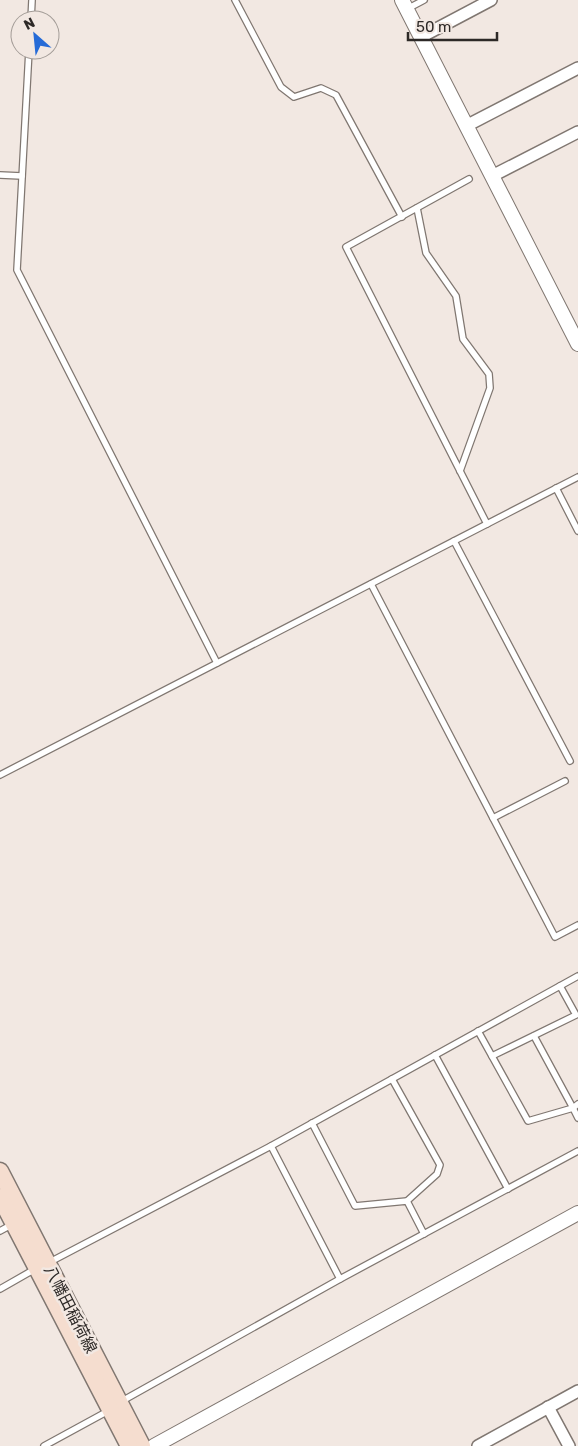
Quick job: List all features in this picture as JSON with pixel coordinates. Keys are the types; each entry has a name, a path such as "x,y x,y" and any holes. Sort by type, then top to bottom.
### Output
{"main road":[{"name":"八幡田稲荷線","path":"0,1171 42,1266 115,1406 142,1446"},
{"name":"八幡田稲荷線","path":"0,1197 7,1227 42,1266"},
{"name":"八幡田稲荷線","path":"115,1406 129,1446"}],"street":[{"path":"421,37 491,0"},
{"path":"405,5 492,176 573,325 578,344"},
{"path":"466,126 578,68"},
{"path":"492,176 578,132"},
{"path":"154,1446 578,1213"},
{"path":"478,1446 578,1391"},
{"path":"548,1407 569,1446"}],"lane":[{"path":"235,0 281,87 294,97 320,88 336,95 402,216"},
{"path":"405,5 424,0"},
{"path":"28,60 17,270 217,663"},
{"path":"0,175 22,176"},
{"path":"469,179 346,247 487,524"},
{"path":"417,208 426,253 456,296 463,339 489,374 490,388 460,471"},
{"path":"0,775 578,477"},
{"path":"556,488 578,531"},
{"path":"454,541 570,761"},
{"path":"371,584 555,937 578,925"},
{"path":"493,818 565,781"},
{"path":"0,1289 271,1146 578,976"},
{"path":"492,1056 577,1017 560,986"},
{"path":"478,1031 528,1122 576,1106"},
{"path":"534,1036 576,1106 578,1118"},
{"path":"435,1055 508,1189"},
{"path":"312,1123 355,1206 407,1201 437,1174 440,1165 392,1079"},
{"path":"271,1146 340,1279"},
{"path":"44,1446 340,1279 578,1151"},
{"path":"407,1201 424,1234"}]}
